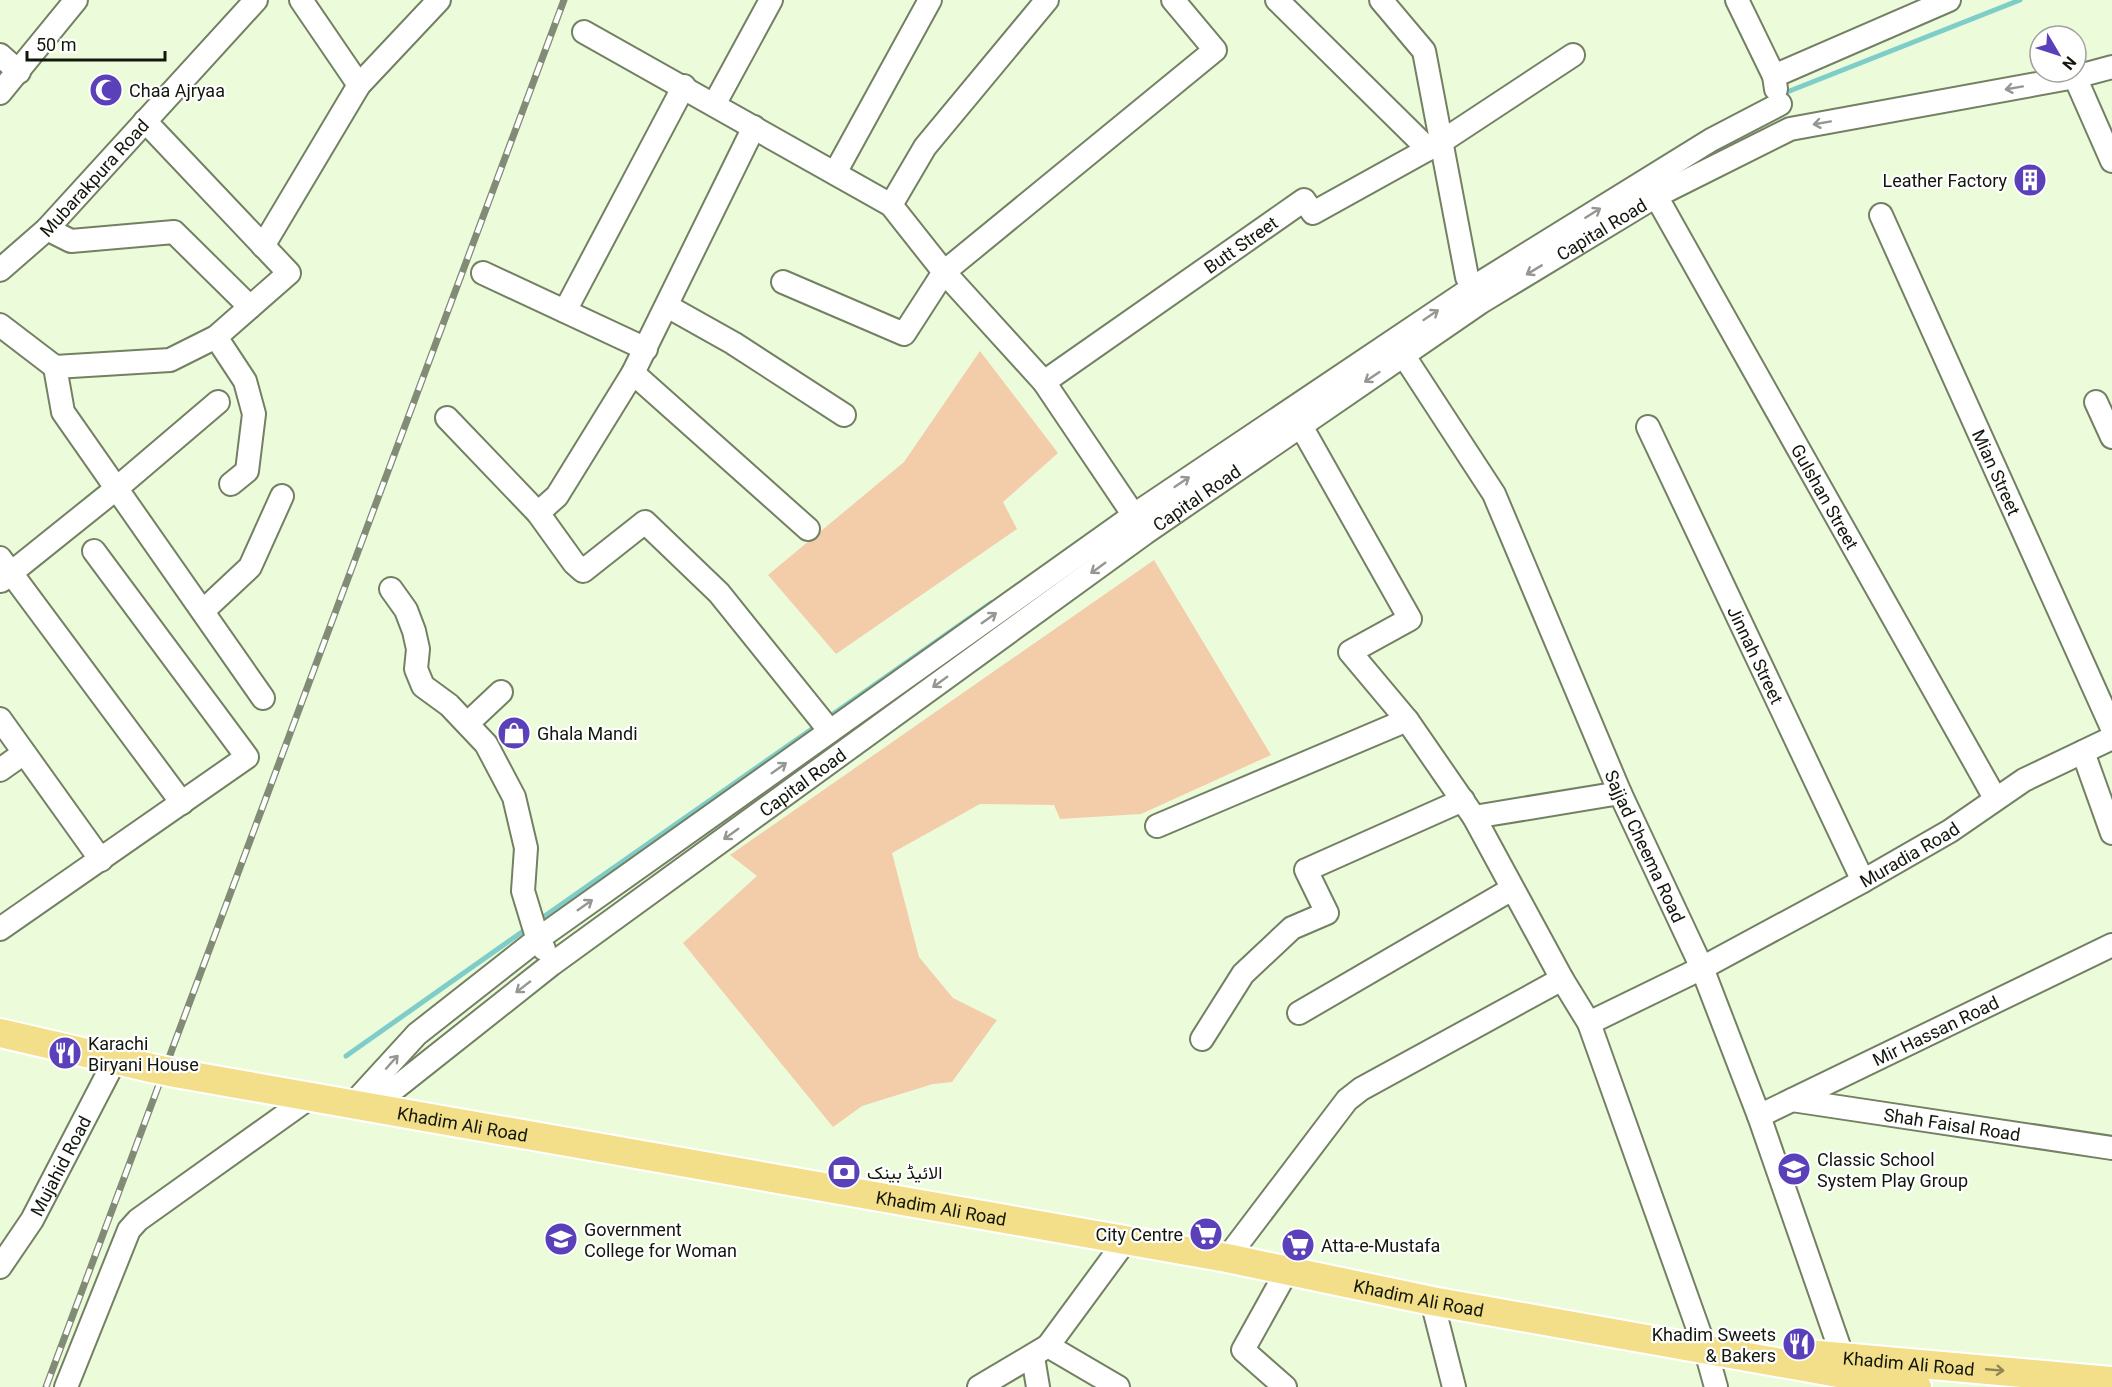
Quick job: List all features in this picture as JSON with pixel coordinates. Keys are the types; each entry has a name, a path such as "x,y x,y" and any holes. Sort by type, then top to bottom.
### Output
{"main road":[{"name":"Khadim Ali Road","path":"0,1033 163,1071 309,1098 1227,1258 1432,1301 1917,1387"},
{"name":"Khadim Ali Road","path":"1835,1372 2112,1381"}],"street":[{"path":"0,93 76,0"},
{"name":"Mubarakpura Road","path":"0,270 47,229 256,0"},
{"path":"301,0 359,86"},
{"path":"263,246 359,86 440,0"},
{"path":"715,103 771,0"},
{"path":"835,173 930,0"},
{"path":"891,205 925,147 1047,0"},
{"path":"783,282 904,334 944,272 1215,50 1173,0"},
{"path":"1277,0 1435,146"},
{"path":"1381,0 1424,51 1435,146 1473,288 1711,140 1780,104"},
{"path":"1737,0 1773,76 1780,104 1790,129"},
{"path":"1773,76 1935,2"},
{"path":"584,32 715,103 891,205 944,272 1044,382 1139,524"},
{"path":"0,55 19,72"},
{"path":"1435,146 1573,55"},
{"name":"Capital Road","path":"2088,73 2112,67"},
{"name":"Capital Road","path":"361,1107 1139,524 1301,426 1400,343 1473,288 1790,129 2037,84"},
{"path":"2078,84 2112,161"},
{"path":"565,311 684,87"},
{"path":"0,325 55,367 170,360 216,338 289,273 145,120"},
{"path":"538,513 557,496 633,373 754,127"},
{"name":"Butt Street","path":"1044,382 1304,200 1313,213 1435,146"},
{"name":"Gulshan Street","path":"1656,196 1995,798"},
{"name":"Mian Street","path":"1881,215 2112,728"},
{"path":"47,229 71,241 174,231 250,307"},
{"path":"483,273 646,349"},
{"path":"667,306 733,343 844,415"},
{"path":"216,338 245,381 254,414 247,471 231,484"},
{"path":"361,1107 417,1034 537,938 830,731 1139,524 1400,343"},
{"name":"Sajjad Cheema Road","path":"1400,343 1494,494 1620,793 1702,969 1759,1116 1835,1372"},
{"path":"55,367 63,412 263,698"},
{"path":"633,373 808,529"},
{"path":"182,803 4,570 117,488 218,402"},
{"path":"2096,402 2112,437"},
{"path":"447,418 538,513 574,563 583,571 645,522 719,593 830,731"},
{"path":"1301,426 1410,620 1350,652 1407,720 1468,809 1562,979 1589,1023 1706,1350 1716,1387"},
{"name":"Jinnah Street","path":"1648,427 1863,881"},
{"path":"203,611 250,567 282,496"},
{"path":"0,929 247,756 94,551"},
{"path":"392,589 406,610 414,631 418,649 416,669 423,686 468,723 486,744 514,797 526,848 523,891 537,938 552,963"},
{"path":"468,723 501,692"},
{"path":"0,719 101,860"},
{"path":"1157,826 1407,720"},
{"name":"Muradia Road","path":"1589,1023 1702,969 1950,831 2024,780 2112,738"},
{"path":"2083,752 2112,833"},
{"path":"0,770 24,753"},
{"path":"1202,1040 1243,974 1292,928 1327,913 1306,870 1468,809 1620,793"},
{"path":"1299,1013 1512,889"},
{"name":"Mir Hassan Road","path":"1759,1116 2112,945"},
{"path":"1227,1258 1347,1100 1361,1089 1562,979"},
{"name":"Mujahid Road","path":"0,1267 32,1220 115,1060"},
{"path":"66,1387 129,1230 138,1220 309,1098"},
{"name":"Shah Faisal Road","path":"1792,1100 2112,1148"},
{"path":"0,1248 45,1194"},
{"path":"979,1387 1040,1351 1126,1240"},
{"path":"1285,1387 1243,1350 1288,1269"},
{"path":"1432,1301 1454,1387"},
{"path":"1038,1387 1040,1351"},
{"path":"1040,1351 1118,1387"}],"shaded area":[{"path":"980,351 1058,453 1003,502 1017,529 836,654 768,575 904,462"},
{"path":"1154,560 1271,755 1141,814 1060,819 1054,805 980,804 892,853 919,957 953,998 997,1020 952,1082 933,1084 862,1106 833,1127 683,943 757,876 730,855"}],"waterway":[{"path":"1782,94 2020,0"},
{"path":"826,719 991,603"},
{"path":"539,920 819,724"},
{"path":"346,1056 529,927"}],"railway":[{"path":"46,1387 564,0"}],"place":[{"name":"Chaa Ajryaa","path":"106,90"},
{"name":"Leather Factory","path":"2030,180"},
{"name":"Ghala Mandi","path":"514,733"},
{"name":"Karachi Biryani House","path":"65,1053"},
{"name":"Classic School System Play Group","path":"1794,1169"},
{"name":"الائیڈ بینک","path":"844,1172"},
{"name":"City Centre","path":"1206,1234"},
{"name":"Government College for Woman","path":"561,1239"},
{"name":"Atta-e-Mustafa","path":"1298,1245"},
{"name":"Khadim Sweets & Bakers","path":"1799,1344"}]}
